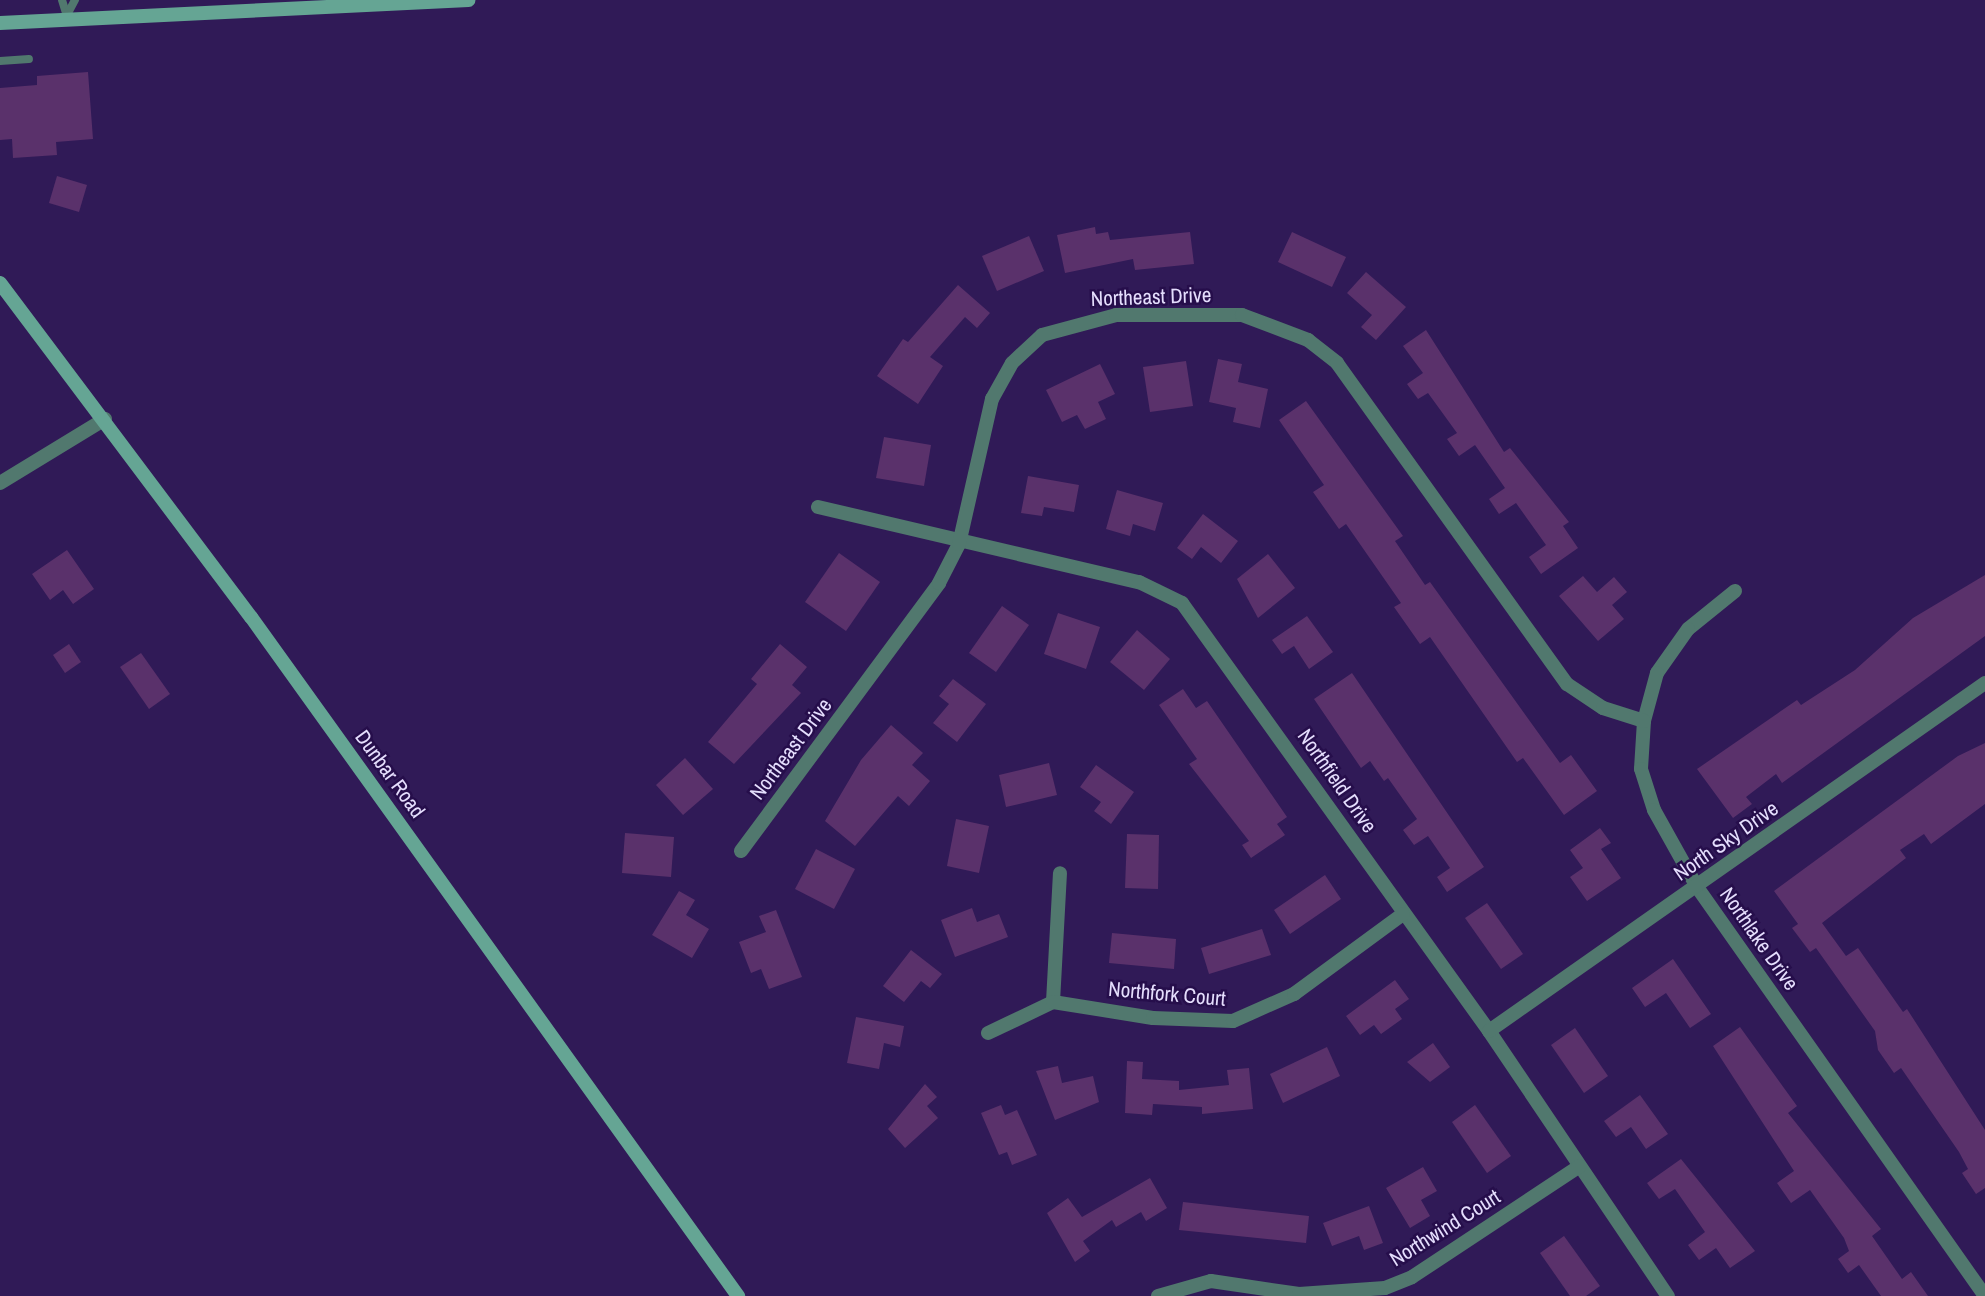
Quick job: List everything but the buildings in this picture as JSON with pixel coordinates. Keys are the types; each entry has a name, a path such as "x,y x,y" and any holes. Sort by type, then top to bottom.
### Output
{"street":[{"path":"0,23 68,17 373,2 468,0"},
{"name":"Dunbar Road","path":"0,283 105,419 738,1296"},
{"name":"Northeast Drive","path":"741,851 919,614 959,544 992,399 1012,363 1042,335 1116,315 1242,315 1280,326 1337,363 1567,684 1603,708 1644,721"},
{"path":"0,482 105,419"},
{"name":"Northfield Drive","path":"818,507 959,544 1139,582 1182,603 1489,1031 1668,1296"},
{"name":"Northlake Drive","path":"1735,592 1680,640 1657,673 1644,721 1641,769 1654,810 1697,887 1985,1296"},
{"name":"North Sky Drive","path":"1489,1031 1985,683"},
{"path":"988,1033 1053,1002 1060,873"},
{"name":"Northfork Court","path":"1053,1002 1153,1018 1233,1021 1294,994 1403,914"},
{"name":"Northwind Court","path":"1158,1296 1211,1281 1299,1294 1385,1288 1412,1277 1580,1166"}],"lane":[{"path":"62,0 68,17"},
{"path":"68,17 75,0"},
{"path":"0,61 29,59"}]}
